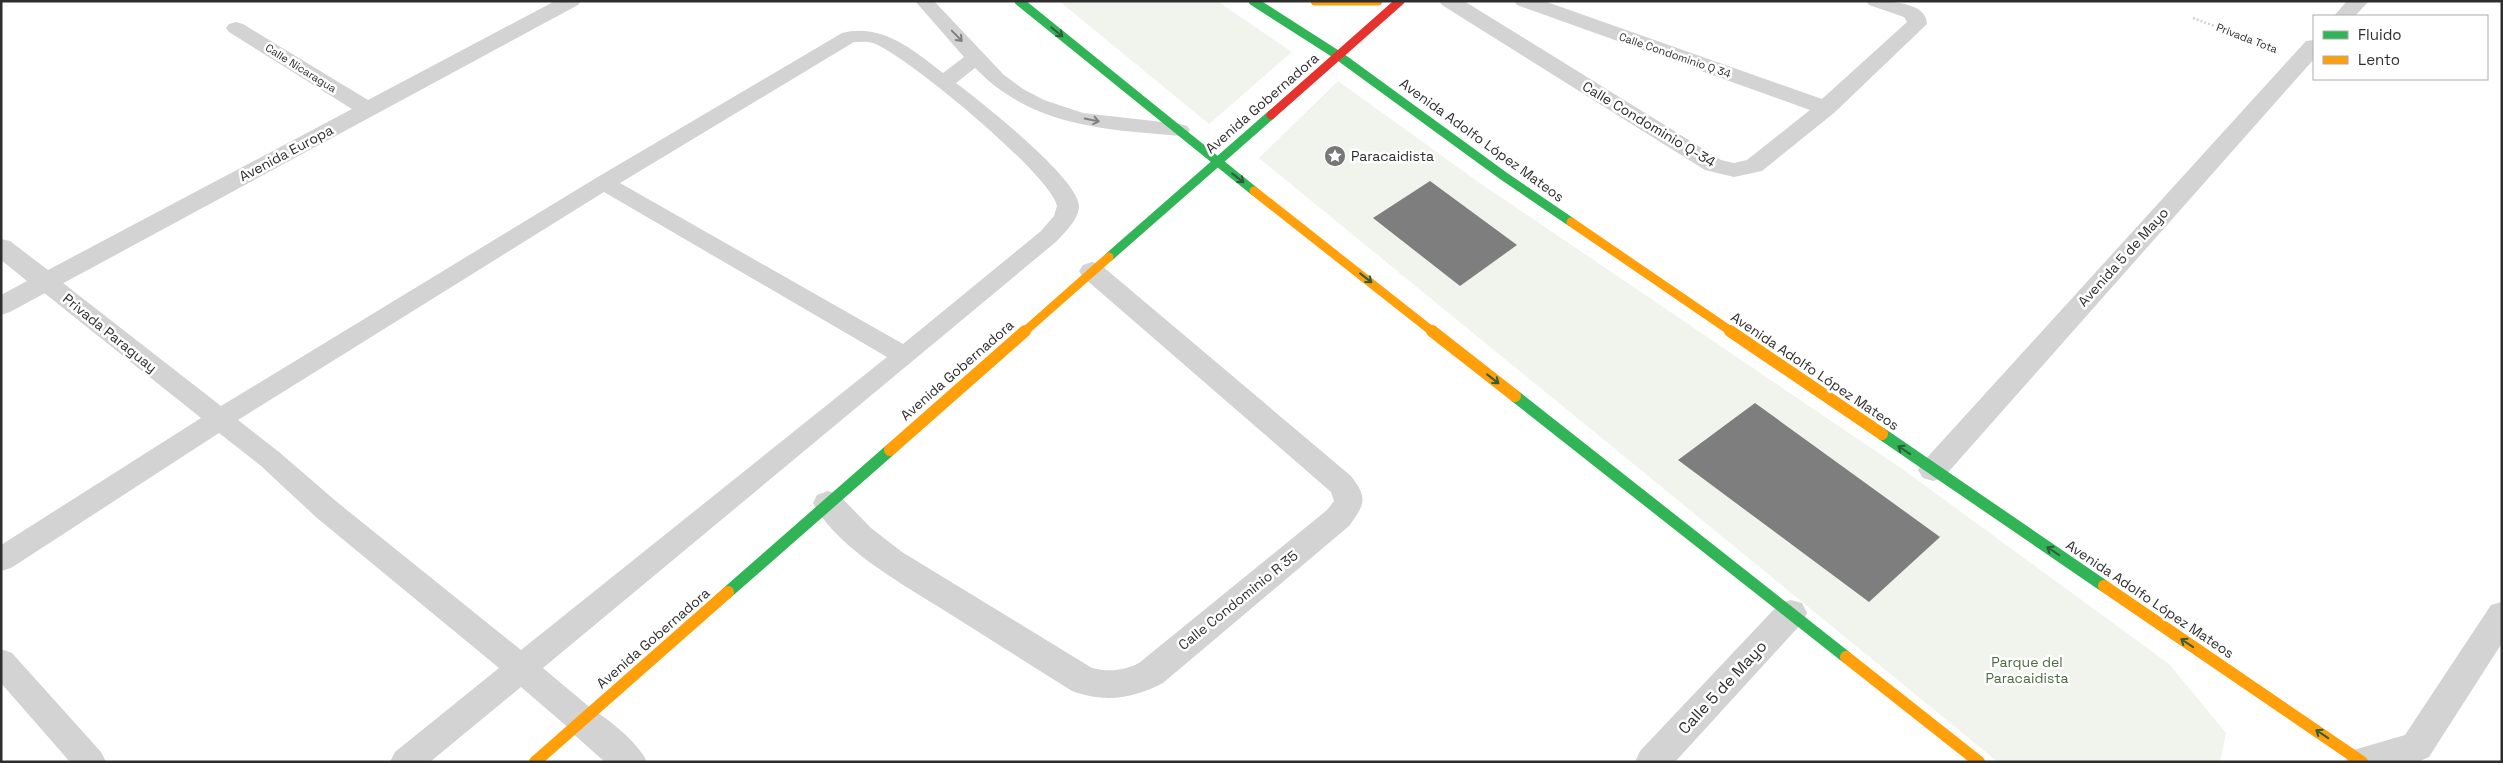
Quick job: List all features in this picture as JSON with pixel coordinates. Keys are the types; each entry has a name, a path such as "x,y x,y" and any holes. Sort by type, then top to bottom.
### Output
{"main road":[{"path":"1019,1 1217,162 1979,762"},
{"name":"Avenida Adolfo López Mateos","path":"1254,1 1338,56 1505,177 2362,762"},
{"path":"1315,1 1378,1"},
{"name":"Avenida Gobernadora","path":"535,762 1400,1"}],"street":[{"name":"Avenida Europa","path":"1,306 571,1"},
{"name":"Calle Condominio Q-34","path":"1450,1 1713,165 1723,169 1744,170 1754,166 1826,108 1917,24 1917,20 1911,13 1876,1"},
{"name":"Calle Condominio Q 34","path":"1524,1 1826,108"},
{"path":"2345,15 2358,1"},
{"name":"Calle Nicaragua","path":"236,28 367,109"},
{"name":"Avenida 5 de Mayo","path":"1933,470 2308,53"},
{"path":"1,247 46,282"},
{"name":"Calle Condominio R 35","path":"828,503 860,537 891,561 1084,680 1100,685 1113,686 1132,684 1151,672 1338,518 1349,503 1348,493 1341,484 1092,271"},
{"name":"Calle 5 de Mayo","path":"1652,762 1791,613"},
{"path":"2362,762 2392,756 2417,746 2502,615"},
{"path":"582,720 630,762"}],"lane":[{"path":"924,1 997,79 1014,92 1046,108 1098,121 1180,130"},
{"path":"1,560 220,419 604,183 849,37 871,36 898,49 988,119 1040,166 1064,193 1068,202 1067,213 1049,236 905,356 406,762"},
{"path":"943,83 977,57"},
{"path":"604,183 905,356"},
{"name":"Privada Paraguay","path":"46,282 270,459 348,527 521,667 582,720"},
{"path":"1,662 90,762"}],"path":[{"name":"Privada Tota","path":"2193,18 2308,53"}],"green space":[{"path":"1059,1 1217,1 1292,52 1209,124"},
{"name":"Parque del Paracaidista","path":"1338,81 1477,181 1905,471 2169,664 2226,733 2220,762 1998,762 1259,158"}],"building":[{"path":"1430,181 1517,245 1460,286 1373,218"},
{"path":"1755,403 1940,537 1869,602 1678,460"}],"traffic: fast":[{"path":"1019,1 1254,191"},
{"path":"1253,1 1339,56 1505,177 1571,222"},
{"path":"1109,257 1271,115"},
{"path":"1515,396 1846,657"},
{"path":"1882,434 2104,586"},
{"path":"728,592 890,450"}],"traffic: slow":[{"path":"1315,1 1378,1"},
{"path":"1254,191 1515,396"},
{"path":"1571,222 1882,434"},
{"path":"890,450 1109,257"},
{"path":"2104,586 2362,762"},
{"path":"535,762 728,592"},
{"path":"1846,657 1979,762"}],"traffic: jam":[{"path":"1271,115 1400,1"}],"place":[{"name":"Paracaidista","path":"1335,156"}]}
